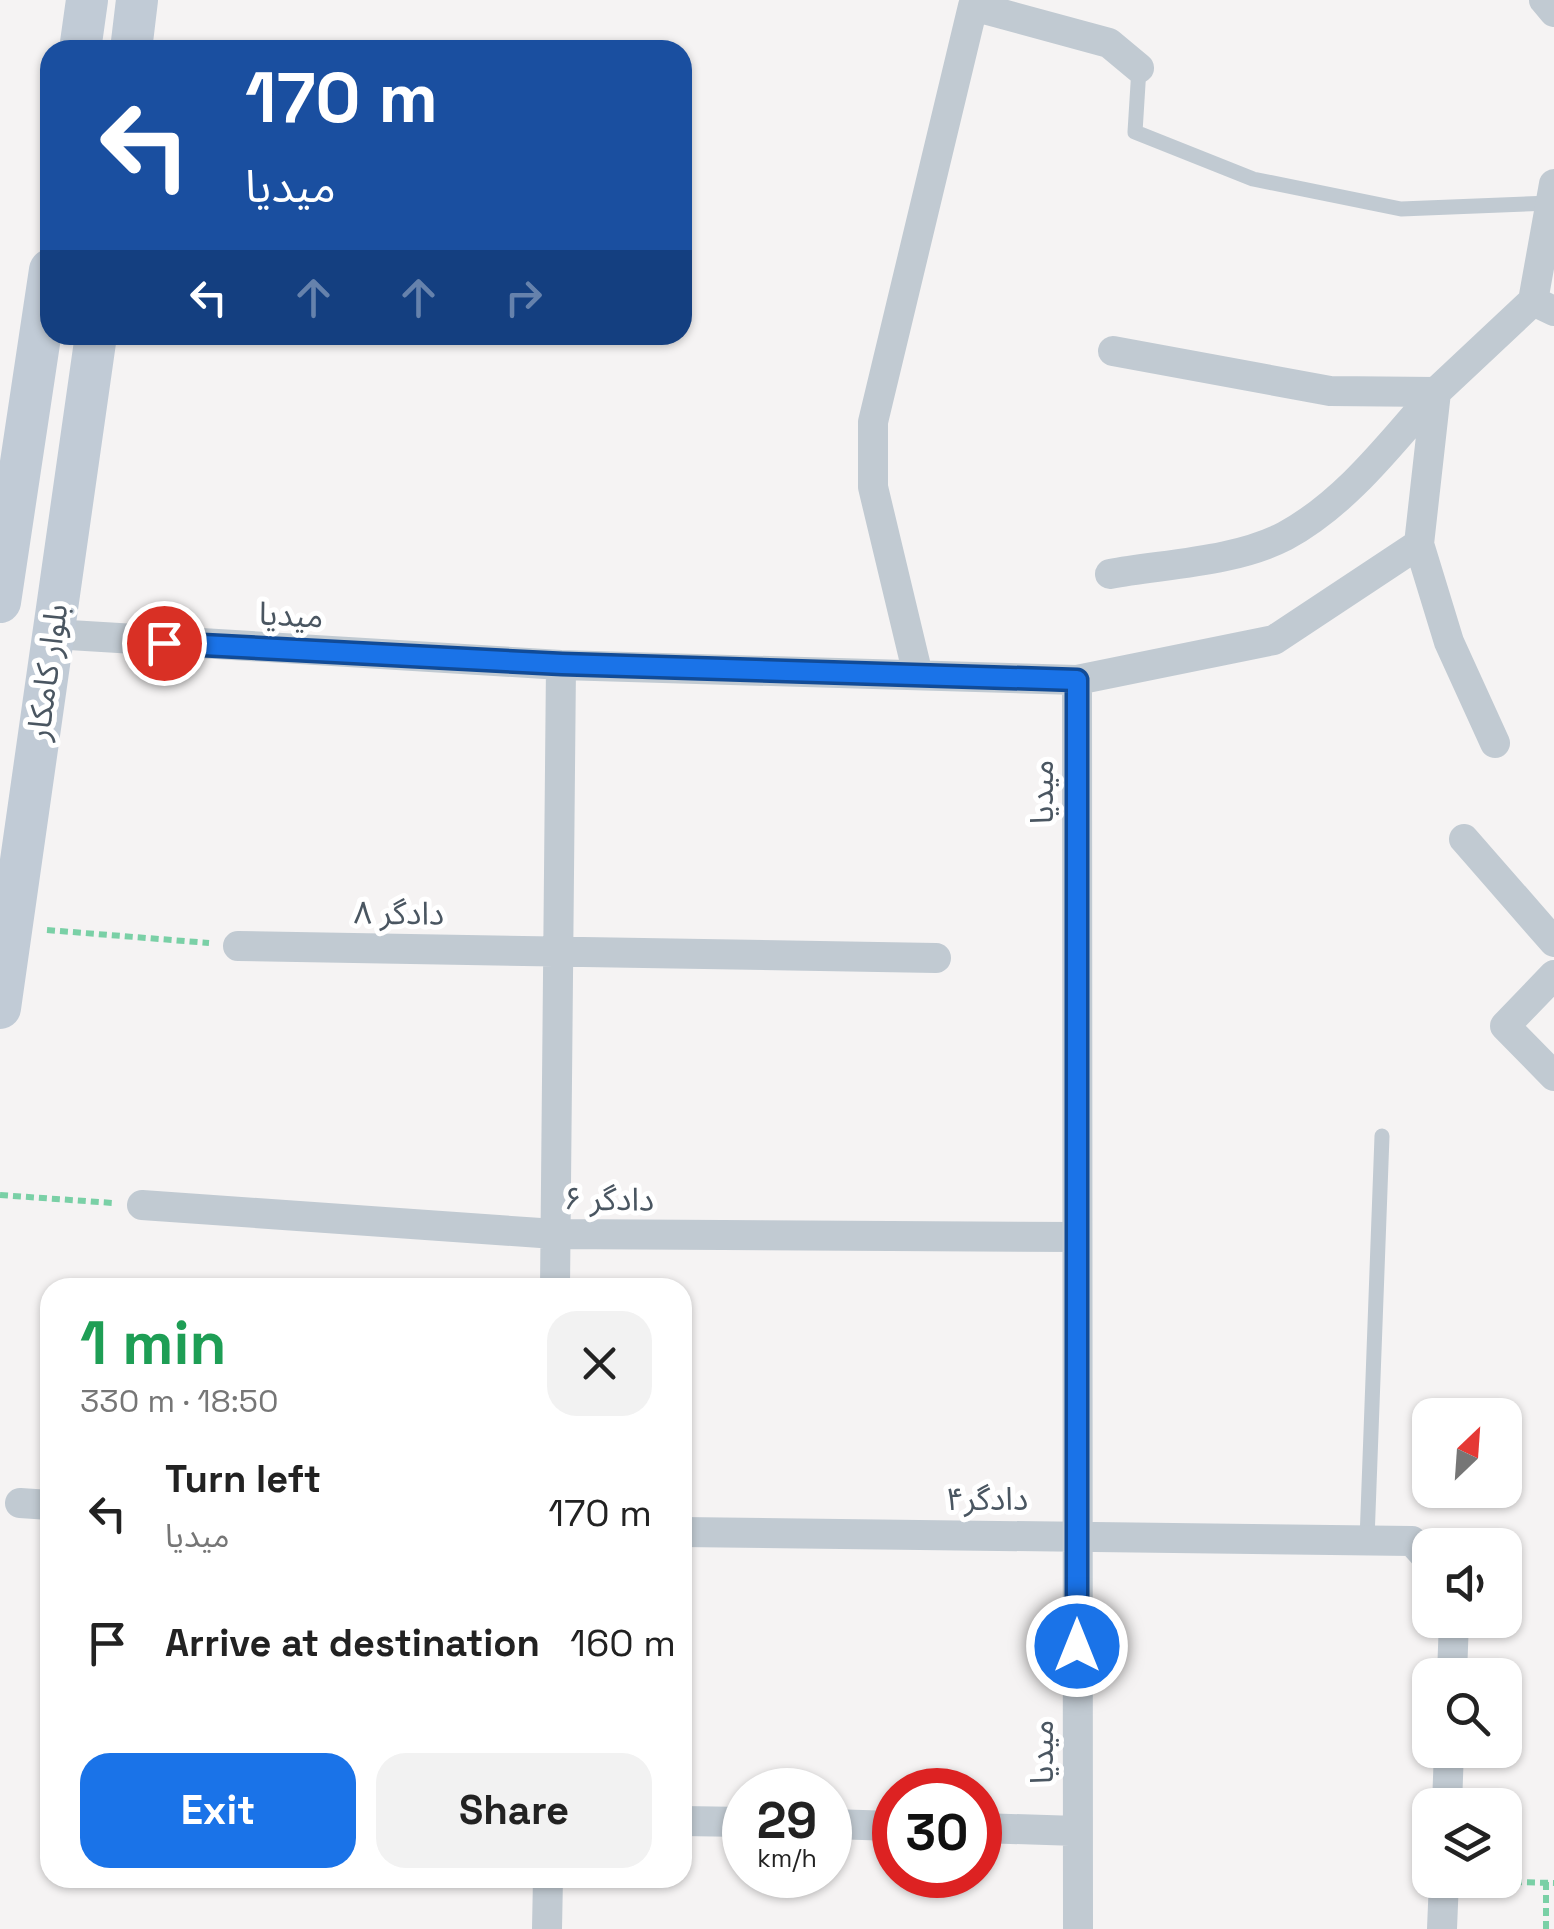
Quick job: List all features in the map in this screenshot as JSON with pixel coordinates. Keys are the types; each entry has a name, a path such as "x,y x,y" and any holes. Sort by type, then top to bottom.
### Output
{"main road":[{"path":"81,40 87,0"},
{"path":"132,40 137,0"},
{"name":"بلوار کامکار","path":"0,602 40,336"},
{"name":"بلوار کامکار","path":"0,1008 95,345"}],"street":[{"path":"1544,0 1554,12"},
{"path":"918,676 873,487 873,422 972,6 1110,43 1138,68"},
{"path":"1110,574 1238,551 1284,536 1355,483 1436,392 1544,306 1552,193"},
{"path":"1114,351 1330,391 1436,392"},
{"path":"1436,392 1420,544 1449,642 1496,743"},
{"path":"1077,680 1274,640 1420,544"},
{"name":"میدیا","path":"53,634 562,664 1077,680 1078,1929"},
{"path":"555,1278 562,664"},
{"path":"1464,839 1554,942"},
{"name":"دادگر ۸","path":"238,946 936,958"},
{"path":"1554,975 1505,1026 1554,1076"},
{"name":"دادگر ۶","path":"142,1205 555,1234 1077,1237"},
{"name":"دادگر۴","path":"692,1532 1366,1540 1412,1549"},
{"path":"692,1821 722,1822"},
{"path":"1002,1828 1077,1830"},
{"path":"548,1888 548,1929"},
{"path":"1442,1929 1443,1898"}],"lane":[{"path":"1138,68 1135,132 1253,178 1401,209 1552,193"},
{"path":"1366,1540 1382,1136"}],"path":[{"path":"11,927 238,946"},
{"path":"0,1194 142,1205"},
{"path":"1522,1881 1550,1882 1546,1929"}],"route":[{"path":"164,643 562,664 1077,680 1077,1646"}]}
